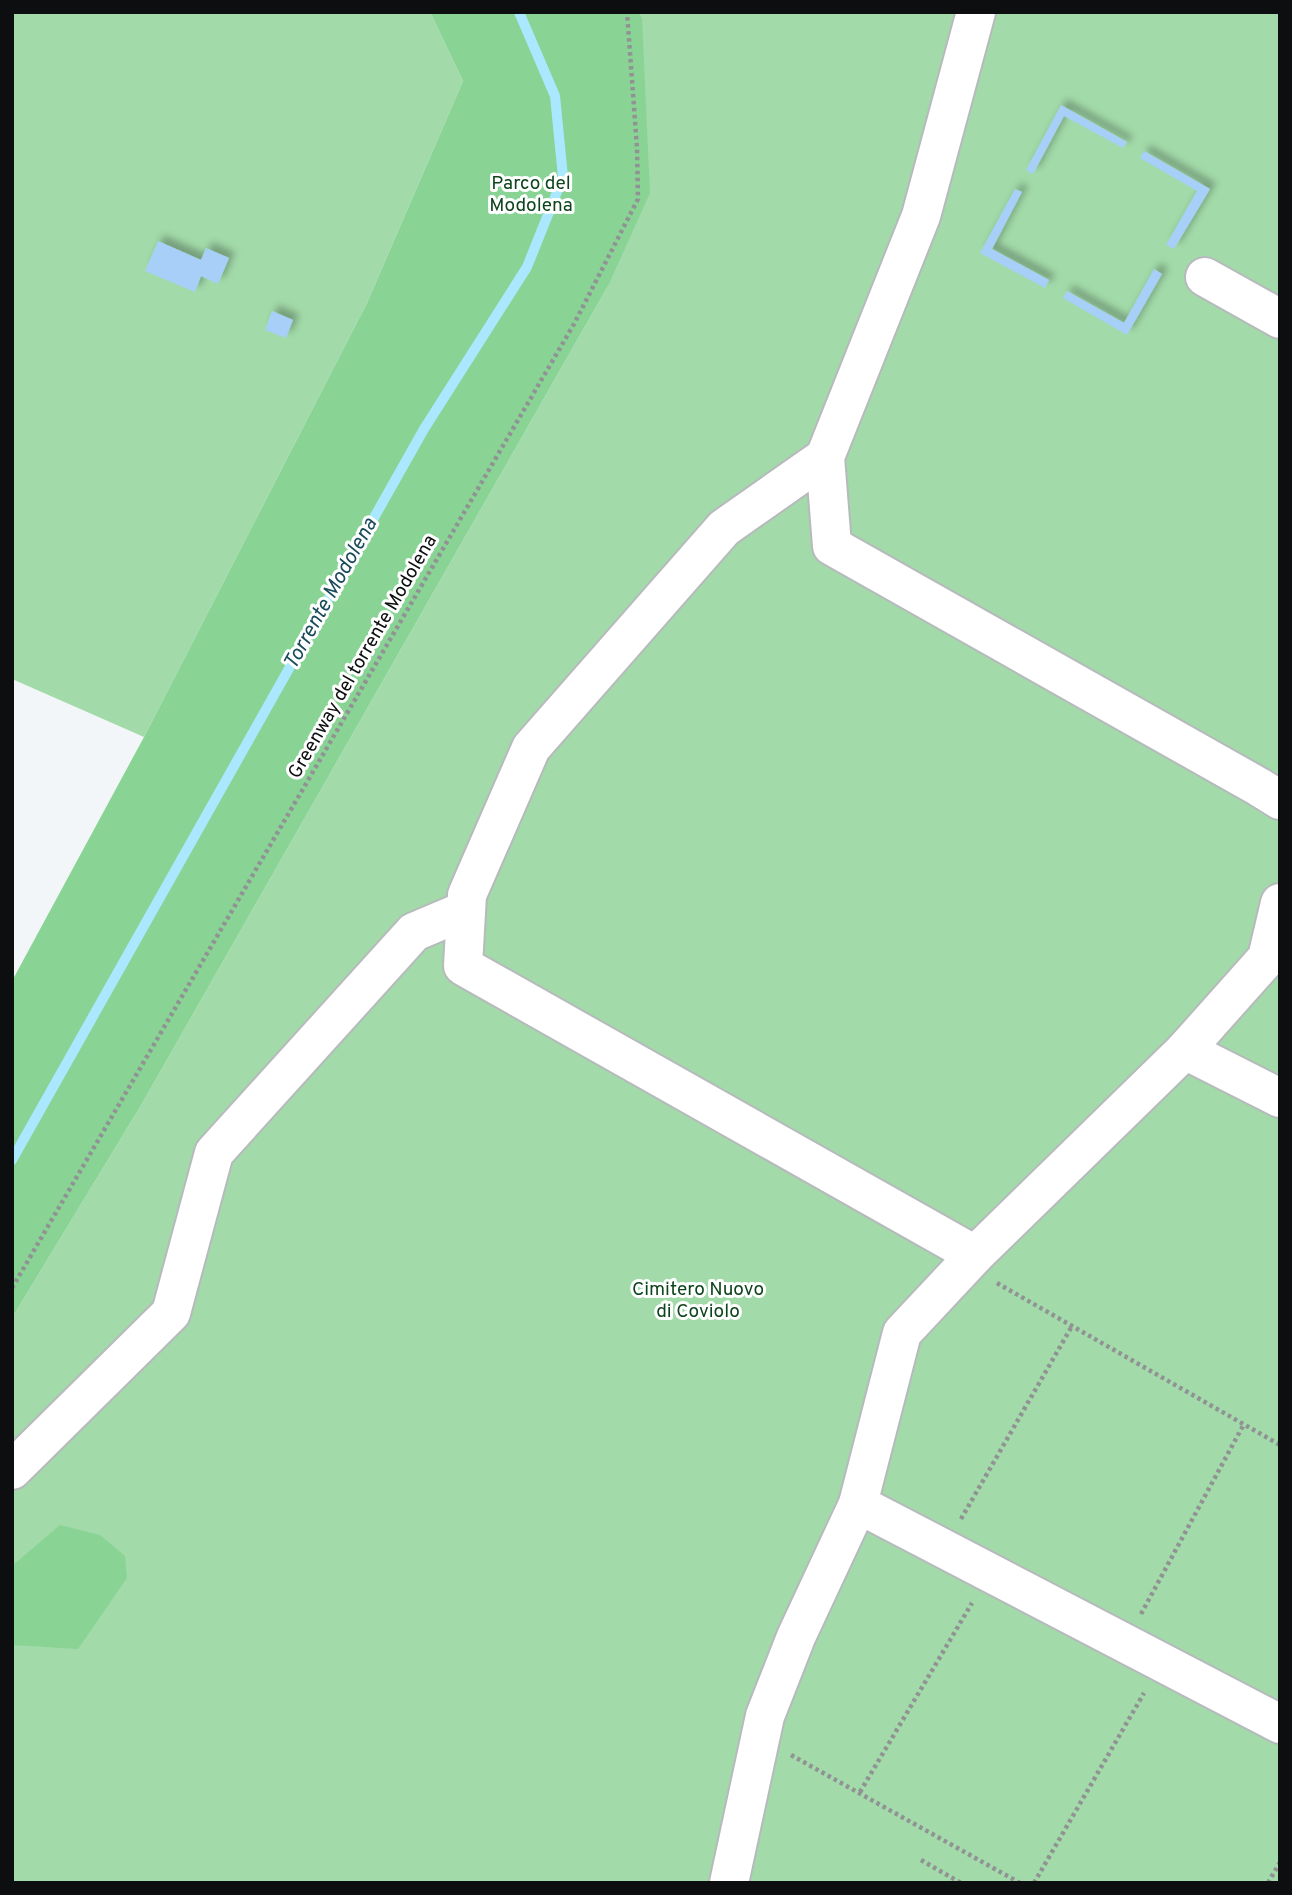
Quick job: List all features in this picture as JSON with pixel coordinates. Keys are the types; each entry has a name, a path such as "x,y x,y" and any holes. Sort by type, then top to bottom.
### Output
{"lane":[{"path":"975,12 921,216 825,457 832,546 1280,800"},
{"path":"1205,277 1280,319"},
{"path":"825,457 724,528 531,748 467,895 463,966 970,1260"},
{"path":"729,1883 765,1716 796,1637 858,1504 902,1334 970,1260 1185,1050 1267,958 1280,903"},
{"path":"12,1470 171,1313 214,1153 414,932 466,910"},
{"path":"1185,1050 1280,1098"},
{"path":"858,1504 1280,1724"}],"path":[{"name":"Greenway del torrente Modolena","path":"12,1288 574,324 638,199 637,148 626,12"},
{"path":"970,1260 1072,1326 1280,1445"},
{"path":"945,1548 1072,1326"},
{"path":"1126,1643 1244,1424"},
{"path":"860,1792 991,1572"},
{"path":"1034,1883 1162,1662"},
{"path":"760,1739 1020,1883"},
{"path":"921,1860 961,1883"},
{"path":"1268,1883 1280,1862"}],"green space":[{"path":"12,12 430,12 463,81 367,303 144,737 12,679"},
{"name":"Parco del Modolena","path":"430,12 639,12 642,18 650,193 608,286 140,1107 12,1318 12,981 144,737 367,303 463,81"},
{"name":"Cimitero Nuovo di Coviolo","path":"639,12 1280,12 1280,1883 12,1883 12,1318 140,1107 608,286 642,18"},
{"path":"60,1525 100,1535 125,1556 127,1578 78,1649 12,1645 12,1566"}],"building":[{"path":"1061,105 1127,142 1123,148 1064,116 1033,174 1026,170"},
{"path":"1144,151 1210,189 1174,249 1166,245 1197,191 1140,158"},
{"path":"1015,189 1022,192 992,249 1049,280 1045,288 980,253"},
{"path":"158,241 201,260 206,248 229,258 218,284 201,276 195,292 145,271"},
{"path":"1154,269 1162,274 1127,335 1063,298 1067,291 1124,323"},
{"path":"272,311 293,320 286,338 265,330"}],"waterway":[{"name":"Torrente Modolena","path":"12,1160 424,429 527,267 563,177 555,96 519,12"}]}
